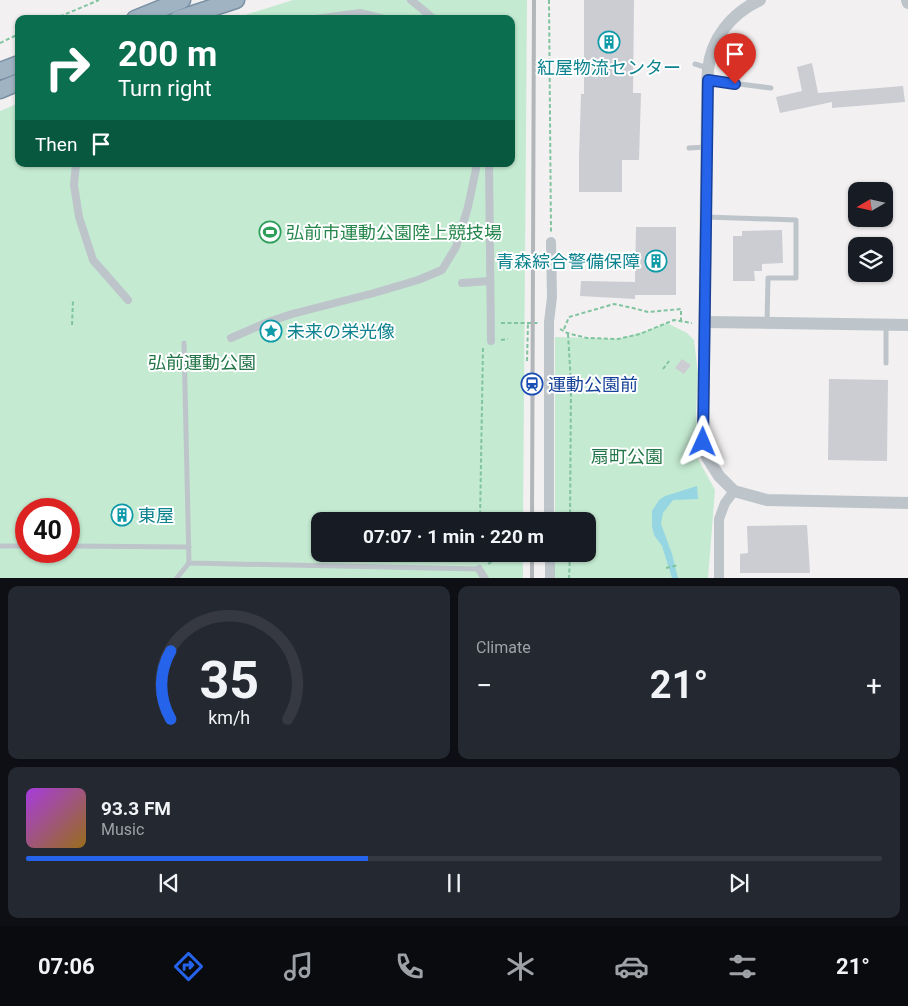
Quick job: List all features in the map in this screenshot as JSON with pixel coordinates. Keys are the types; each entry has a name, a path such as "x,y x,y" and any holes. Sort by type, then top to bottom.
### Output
{"highway":[{"path":"144,15 182,0"},
{"path":"190,15 236,0"},
{"path":"0,72 15,66"},
{"path":"0,90 15,84"}],"street":[{"path":"411,0 429,15"},
{"path":"760,0 749,5 731,19 716,41 708,74 703,442 707,457 719,476 734,490 767,500 908,503"},
{"path":"345,15 360,13 368,15"},
{"path":"76,167 74,185 78,217 93,260 128,300"},
{"path":"230,338 292,314 374,293 418,280 442,270 456,247 468,207 476,167"},
{"path":"487,341 490,323 489,167"},
{"path":"550,512 545,322 552,297 552,242"},
{"path":"462,283 490,281"},
{"path":"704,322 908,325"},
{"path":"719,578 719,519 725,503 734,490"},
{"path":"550,562 550,578"},
{"path":"479,569 485,578"}],"lane":[{"path":"695,64 708,74 771,88"},
{"path":"689,148 706,147"},
{"path":"706,217 796,220 796,278 768,278 767,323"},
{"path":"886,325 886,363"},
{"path":"176,578 189,563 184,343"},
{"path":"0,546 15,546"},
{"path":"80,546 189,547"},
{"path":"189,563 479,569"}],"path":[{"path":"63,15 99,0"},
{"path":"549,0 552,242"},
{"path":"0,43 15,36"},
{"path":"72,325 73,300"},
{"path":"563,330 568,317 614,304 648,312 681,309 681,320"},
{"path":"490,323 545,322 568,333 587,338 618,339 640,334 674,320 690,323 704,322"},
{"path":"527,361 528,323"},
{"path":"568,333 572,384 570,512"},
{"path":"480,512 487,341"},
{"path":"663,369 669,361"},
{"path":"479,569 491,562"},
{"path":"569,578 570,562"},
{"path":"666,568 678,565"}],"green space":[{"name":"弘前運動公園","path":"293,0 527,0 523,512 311,512 311,562 523,562 523,578 0,578 0,111 15,105 15,167 515,167 515,15 245,15"},
{"name":"扇町公園","path":"667,323 687,333 694,340 698,374 696,411 698,459 715,490 708,578 555,578 555,562 596,562 596,512 555,512 555,337 618,339"}],"water":[{"path":"697,486 698,499 673,500 663,513 661,524 678,578 672,578 662,546 654,535 652,511 659,500 665,496"}],"building":[{"path":"584,0 634,0 633,93 641,93 639,160 622,160 622,192 579,192 581,94 584,94"},
{"path":"812,63 818,93 903,86 905,102 832,108 832,102 780,113 776,97 802,91 797,67"},
{"name":"青森綜合警備保障","path":"636,227 676,227 676,295 635,295 635,299 580,296 581,281 635,282"},
{"path":"782,230 783,263 762,264 762,271 754,271 755,281 733,281 733,236 742,236 742,231"},
{"path":"682,359 691,365 684,374 675,368"},
{"path":"829,379 888,380 887,461 828,460"},
{"name":"東屋","path":"121,506 131,513 124,523 114,516"},
{"path":"807,525 810,573 740,573 740,554 748,553 747,526"}],"railway":[{"path":"532,512 534,0"},
{"path":"532,562 532,578"}],"place":[{"name":"紅屋物流センター","path":"609,42"},
{"name":"弘前市運動公園陸上競技場","path":"270,232"},
{"name":"青森綜合警備保障","path":"656,261"},
{"name":"未来の栄光像","path":"271,331"},
{"name":"運動公園前","path":"532,384"},
{"name":"東屋","path":"122,515"}],"route":[{"path":"703,442 706,102 708,80 735,84"}]}
